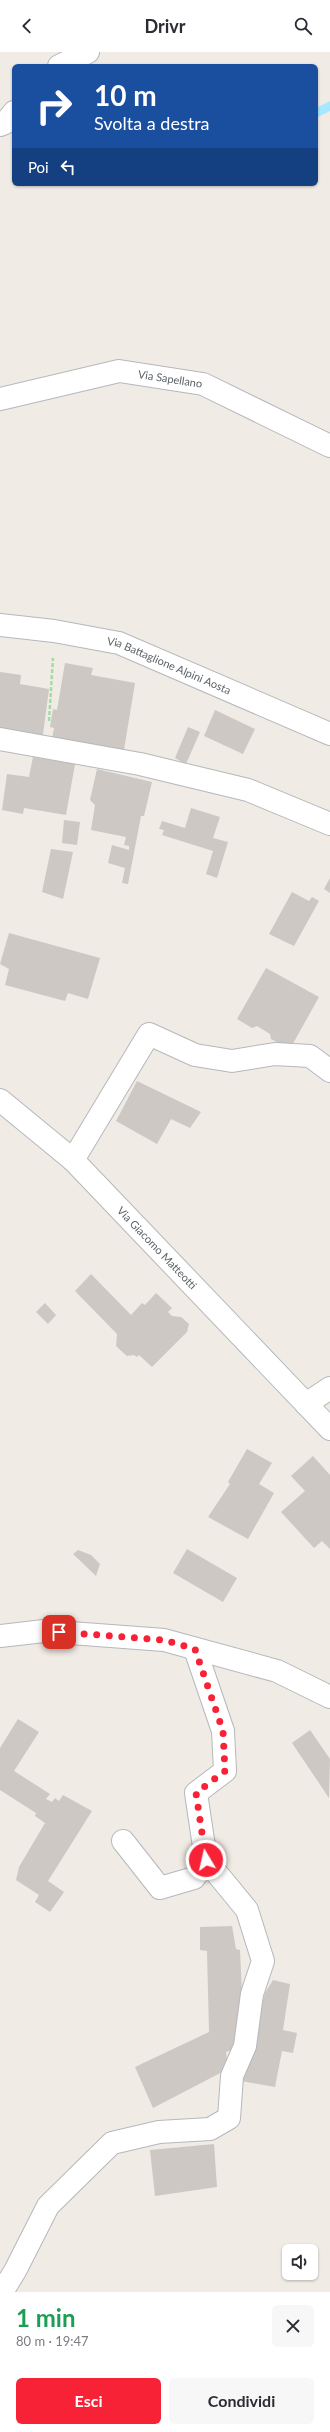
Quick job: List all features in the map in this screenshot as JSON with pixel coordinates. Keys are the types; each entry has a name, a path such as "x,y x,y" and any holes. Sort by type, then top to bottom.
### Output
{"street":[{"path":"63,64 88,52"},
{"path":"0,125 5,123 12,114"},
{"name":"Via Sapellano","path":"0,399 119,371 203,384 330,446"},
{"name":"Via Battaglione Alpini Aosta","path":"0,625 54,631 119,643 330,734"},
{"path":"0,739 140,764 248,790 330,824"},
{"path":"73,1160 149,1034 195,1055 232,1061 275,1054 310,1056 330,1071"},
{"name":"Via Giacomo Matteotti","path":"0,1100 73,1160 330,1429"},
{"path":"306,1404 330,1388"},
{"path":"0,1636 44,1631 164,1640 277,1671 330,1697"},
{"path":"2,2292 15,2271 48,2206 112,2143 159,2132 210,2129 229,2118 232,2076 245,2046 252,1994 263,1960 247,1910 206,1860 196,1793 225,1771 223,1731 195,1649"},
{"path":"123,1841 160,1888 194,1878 206,1860"}],"path":[{"path":"47,748 54,631"}],"building":[{"path":"65,663 93,668 91,675 135,683 123,756 51,744 54,728 50,727 53,709 57,710"},
{"path":"0,672 21,675 20,684 49,689 42,742 0,735"},
{"path":"215,710 255,729 243,754 204,736"},
{"path":"188,727 200,732 186,764 175,758"},
{"path":"33,757 75,764 66,815 24,808 23,814 2,810 7,774 29,777"},
{"path":"97,769 152,782 144,816 141,816 128,884 122,883 125,868 108,863 112,845 129,850 129,846 124,845 126,837 91,830 95,805 90,800"},
{"path":"191,808 220,817 213,838 228,842 217,878 206,874 213,851 162,835 164,830 159,829 162,821 185,828"},
{"path":"64,820 80,822 77,845 62,843"},
{"path":"51,849 73,852 63,899 42,892"},
{"path":"330,878 330,893 324,889"},
{"path":"292,892 309,901 312,897 319,901 294,946 269,934"},
{"path":"9,933 100,958 88,999 68,993 65,1001 5,985 9,969 0,964"},
{"path":"266,968 319,997 290,1049 271,1039 270,1034 257,1026 252,1028 237,1019"},
{"path":"137,1081 201,1112 190,1128 171,1119 157,1144 116,1121"},
{"path":"91,1274 131,1315 142,1303 145,1305 156,1293 172,1308 168,1312 172,1316 181,1317 189,1324 187,1332 152,1367 139,1355 137,1357 134,1355 127,1356 116,1346 117,1334 75,1291"},
{"path":"45,1303 56,1315 48,1324 36,1312"},
{"path":"247,1449 272,1463 259,1484 274,1493 248,1539 208,1517 230,1484 228,1482"},
{"path":"313,1456 330,1475 330,1549 322,1541 314,1548 281,1512 305,1491 291,1476"},
{"path":"187,1549 237,1578 223,1602 173,1573"},
{"path":"78,1550 91,1555 100,1564 96,1576 73,1554"},
{"path":"18,1719 39,1732 14,1771 50,1794 46,1799 52,1802 55,1798 59,1801 63,1795 92,1811 48,1881 64,1892 50,1912 35,1902 39,1895 16,1880 19,1867 45,1823 35,1816 36,1813 0,1790 0,1748"},
{"path":"310,1730 330,1759 329,1798 292,1743"},
{"path":"232,1926 236,1949 240,1950 242,1994 240,2047 226,2052 228,2069 153,2108 135,2067 209,2032 207,1951 200,1950 200,1927"},
{"path":"273,1980 290,1984 283,2030 297,2033 293,2053 282,2051 275,2087 241,2081 265,1993"},
{"path":"214,2144 217,2187 155,2196 150,2150"}],"waterway":[{"path":"318,112 330,106"}],"route":[{"path":"59,1632 164,1640 195,1649 223,1731 225,1771 196,1793 206,1860"}]}
